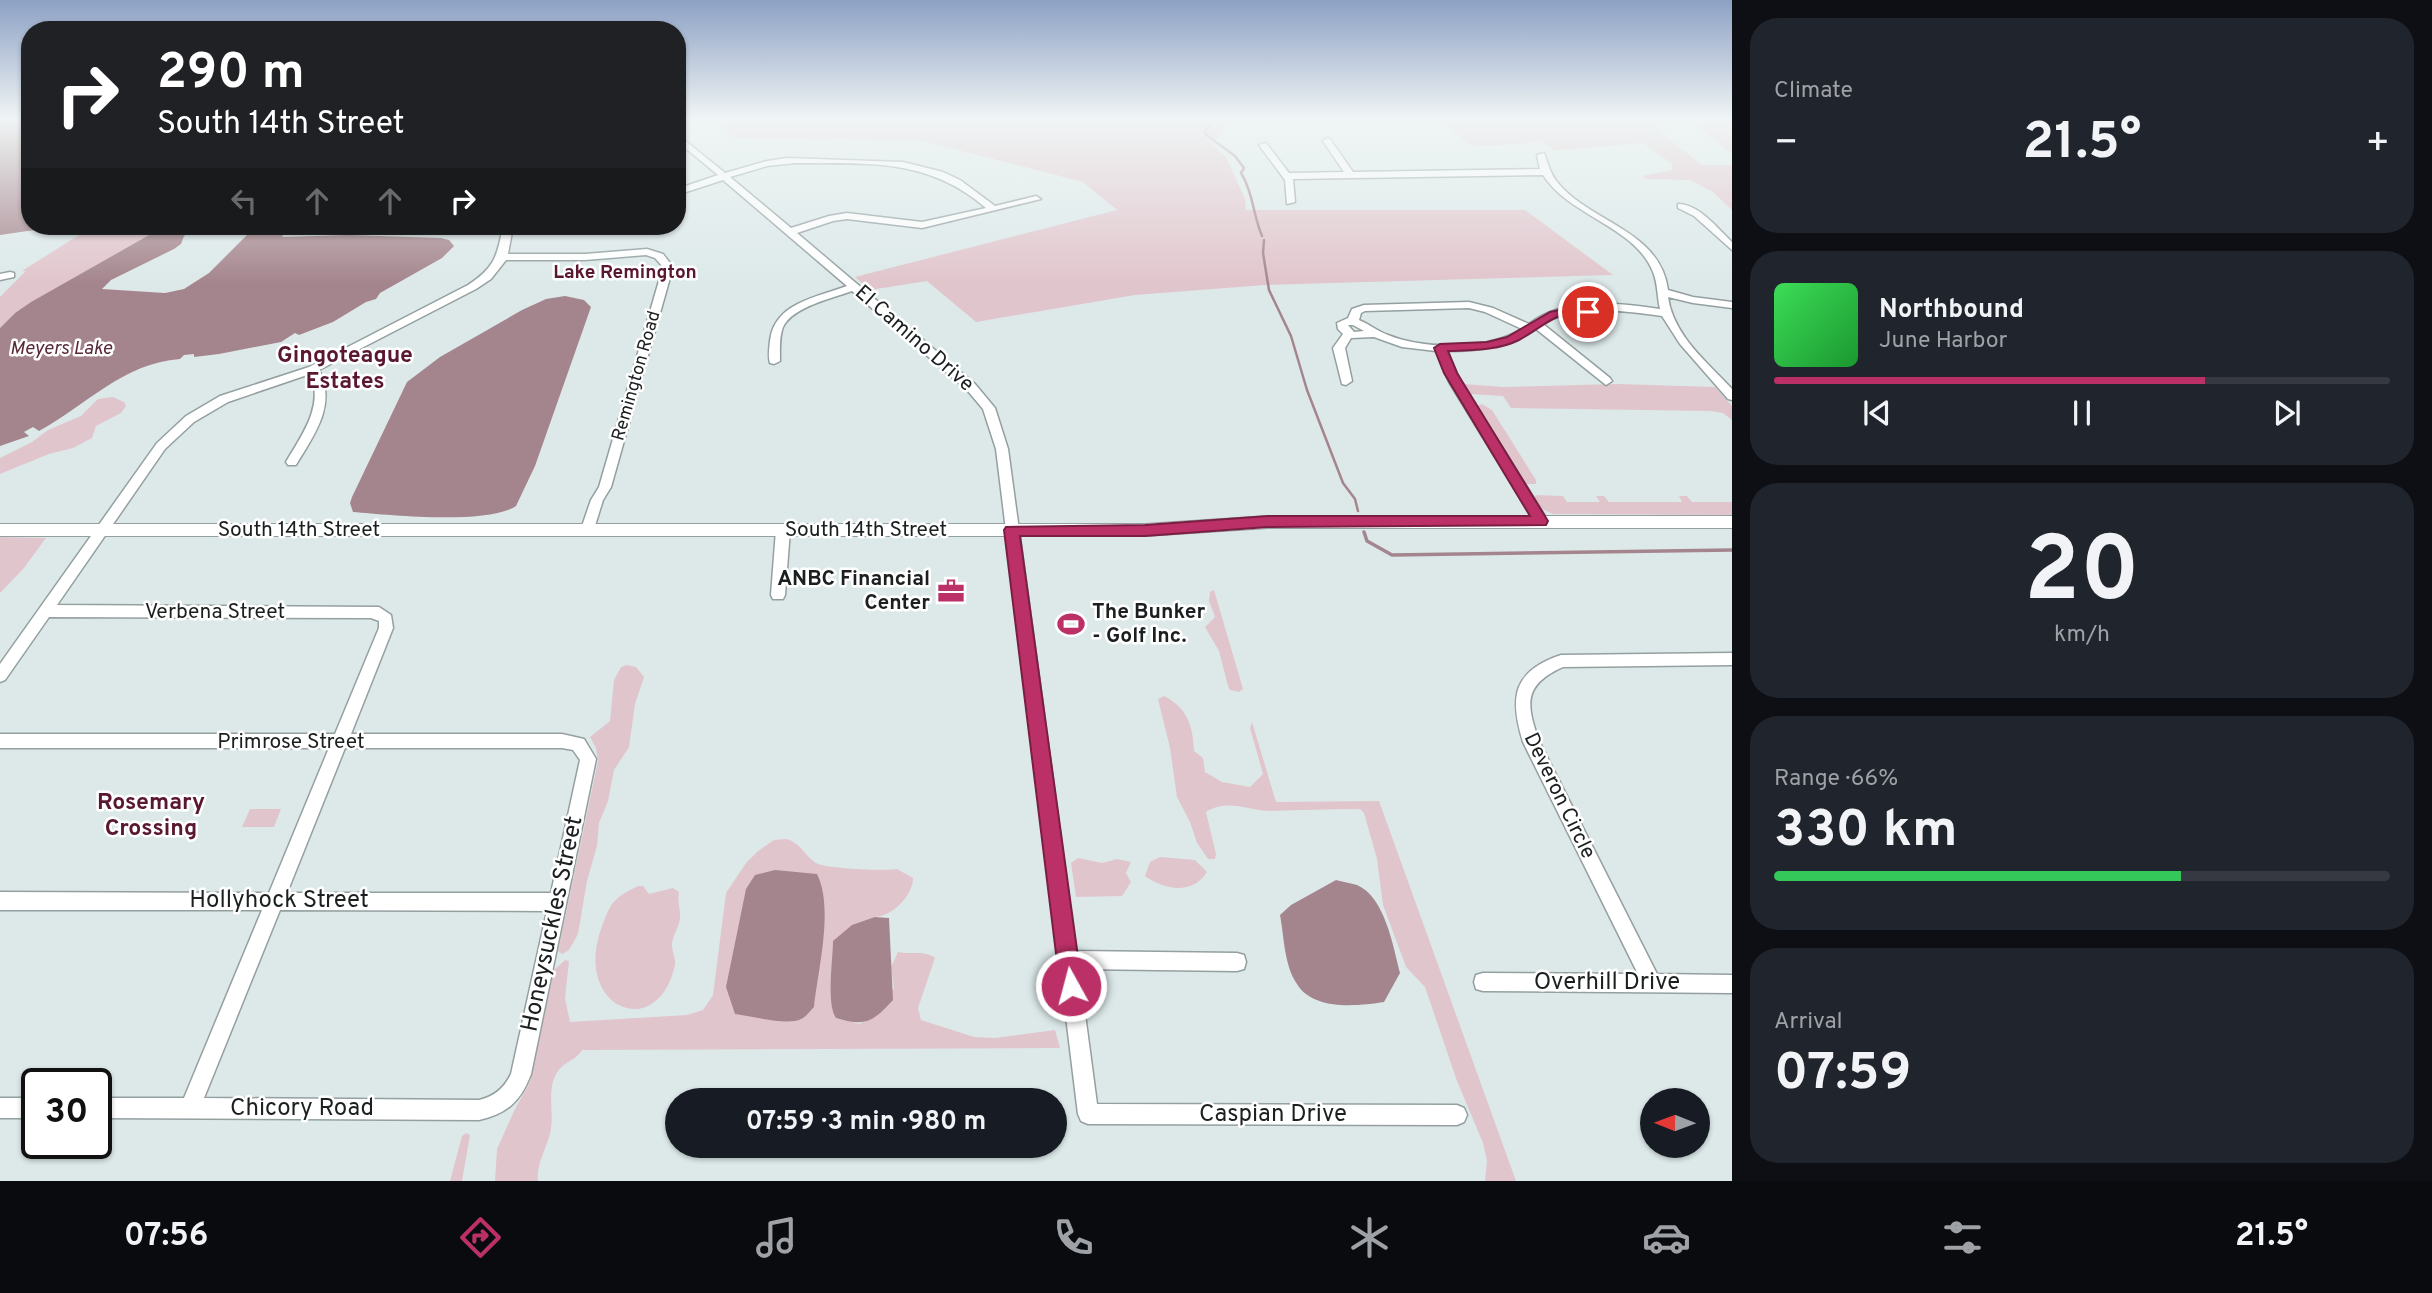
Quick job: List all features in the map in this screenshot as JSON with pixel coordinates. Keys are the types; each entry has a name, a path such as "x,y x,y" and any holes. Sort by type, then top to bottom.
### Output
{"main road":[{"name":"South 14th Street","path":"0,530 1145,530 1268,522 1732,522"}],"street":[{"name":"El Camino Drive","path":"720,173 971,387 989,408 1000,441 1088,1114"},
{"path":"686,189 740,173"},
{"path":"937,173 957,180 993,209"},
{"path":"1285,173 1291,187 1290,202"},
{"path":"1287,176 1347,173"},
{"path":"1545,173 1558,188 1618,229 1644,252 1658,272 1667,317 1681,340 1732,396"},
{"path":"790,232 837,217 859,216 916,226 1036,199"},
{"path":"1681,206 1697,214 1732,247"},
{"path":"0,676 161,446 190,419 224,399 313,369 472,287 487,276 503,257 507,235"},
{"name":"Remington Road","path":"503,257 597,257 647,252 659,256 667,264 666,279 605,487 606,500 594,529"},
{"path":"774,361 779,326 785,316 798,308 854,287"},
{"path":"1662,292 1693,300 1732,305"},
{"path":"1353,321 1356,311 1364,308 1469,305 1533,326 1606,381"},
{"path":"1376,334 1349,334 1343,329 1342,323 1353,321 1376,334 1409,344 1440,348 1487,346 1511,339 1554,314 1576,310 1667,317"},
{"path":"1346,381 1339,348 1349,334"},
{"path":"1440,348 1450,373 1541,521"},
{"path":"292,462 321,407 321,385 313,369"},
{"path":"778,595 783,530"},
{"name":"Verbena Street","path":"45,611 371,612 383,616 386,628 340,743"},
{"name":"Deveron Circle","path":"1652,983 1531,742 1524,723 1522,700 1526,684 1536,672 1561,661 1732,659"},
{"name":"Primrose Street","path":"0,741 562,741 580,745"},
{"path":"190,1108 340,743"},
{"name":"Honeysuckles Street","path":"505,1100 521,1074 587,765 586,753 580,745"},
{"name":"Hollyhock Street","path":"0,901 558,902"},
{"path":"1068,960 1237,962"},
{"name":"Overhill Drive","path":"1483,982 1732,984"},
{"name":"Chicory Road","path":"112,1108 480,1110 493,1108 505,1100"},
{"path":"0,1108 21,1108"},
{"name":"Caspian Drive","path":"1088,1114 1457,1115"}],"shaded area":[{"path":"1048,173 1233,173 1245,199 1246,210 1525,210 1613,275 1265,285 1135,295 976,322 927,281 870,290 855,277 1117,210 1083,182"},
{"path":"1656,173 1732,173 1732,210 1713,192 1690,180 1646,179 1642,176"},
{"path":"79,235 149,235 31,302 0,328 0,297 26,271 22,271"},
{"path":"1463,384 1503,387 1617,384 1715,387 1732,406 1732,420 1723,413 1711,411 1511,408 1503,396 1469,394"},
{"path":"113,397 124,402 126,406 121,413 96,426 92,438 73,448 49,454 0,474 0,458 32,442 48,430 81,416 98,399"},
{"path":"1482,404 1492,410 1536,484 1525,484 1477,406"},
{"path":"1563,496 1567,502 1600,502 1596,496 1604,496 1609,502 1682,502 1679,496 1687,496 1692,502 1732,502 1732,515 1553,514 1542,509 1534,497"},
{"path":"0,537 46,538 24,568 0,593"},
{"path":"1214,590 1243,689 1239,692 1230,690 1219,651 1205,627 1215,617 1209,601 1210,592"},
{"path":"621,667 636,667 644,677 635,704 629,747 614,770 608,801 599,823 597,846 587,881 578,934 569,950 562,954 558,951 598,761 596,748 590,737 610,721 614,680"},
{"path":"1164,696 1178,706 1187,718 1194,751 1203,758 1205,772 1222,782 1250,787 1263,774 1250,728 1252,722 1276,802 1379,801 1516,1181 1485,1181 1487,1161 1483,1143 1457,1081 1425,987 1406,967 1383,905 1377,859 1364,813 1360,809 1271,811 1230,806 1214,808 1206,812 1216,854 1215,859 1208,859 1197,843 1177,797 1170,748 1158,699"},
{"path":"250,809 281,809 274,827 242,827"},
{"path":"786,839 822,865 855,869 897,869 913,878 906,898 889,913 875,917 836,1018 860,1024 894,988 891,967 898,952 922,953 935,958 918,1008 921,1020 974,1037 995,1038 1055,1030 1060,1048 582,1050 558,1071 554,1078 551,1092 551,1129 539,1167 538,1181 495,1181 497,1149 530,1082 554,970 565,960 569,961 565,998 570,1022 687,1015 703,1010 713,995 726,893 746,863 758,851 774,840"},
{"path":"1160,857 1195,860 1207,872 1194,884 1186,887 1161,885 1145,876 1150,862"},
{"path":"1078,858 1102,863 1117,859 1131,862 1126,873 1131,882 1122,896 1076,897 1071,863"},
{"path":"643,886 649,894 673,888 679,892 680,916 672,944 675,965 666,989 652,1004 637,1009 621,1006 608,996 598,979 595,957 601,929 610,907 623,894"},
{"path":"466,1133 470,1135 462,1181 450,1181 462,1136"}],"water":[{"path":"0,173 21,173 21,232 0,235"},
{"name":"Meyers Lake","path":"149,235 186,235 181,244 174,249 111,280 102,289 165,293 184,289 209,273 247,235 441,238 449,240 454,246 442,258 333,322 299,335 295,333 281,342 219,354 194,357 194,354 184,355 180,359 141,368 106,387 39,431 33,427 24,432 29,436 0,446 0,328 31,302"},
{"path":"565,296 584,300 591,307 535,466 516,506 502,512 462,517 353,512 350,503 352,497 407,382 440,357 522,310 546,299"},
{"path":"775,870 817,874 822,888 825,921 814,1007 805,1017 795,1021 735,1014 726,987 746,889 755,875"},
{"path":"1336,880 1357,885 1367,891 1375,900 1386,923 1400,973 1384,1002 1362,1005 1325,1003 1304,993 1289,968 1280,915 1291,905"},
{"path":"875,917 889,918 893,1000 868,1021 854,1022 836,1018 831,1003 833,941 852,925"}],"waterway":[{"path":"1241,173 1262,236"},
{"path":"1264,240 1263,253 1269,290 1291,336 1307,390 1343,483 1355,499 1358,511"},
{"path":"1364,532 1367,541 1392,555 1732,550"}],"place":[{"name":"ANBC Financial Center","path":"951,591"},
{"name":"The Bunker - Golf Inc.","path":"1071,624"}],"district":[{"name":"Lake Remington","path":"625,273"},
{"name":"Gingoteague Estates","path":"345,369"},
{"name":"Rosemary Crossing","path":"151,816"}],"route":[{"path":"1071,986 1012,530 1145,530 1268,522 1541,521 1450,373 1440,348 1487,346 1511,339 1554,314 1576,310 1588,312"}]}
